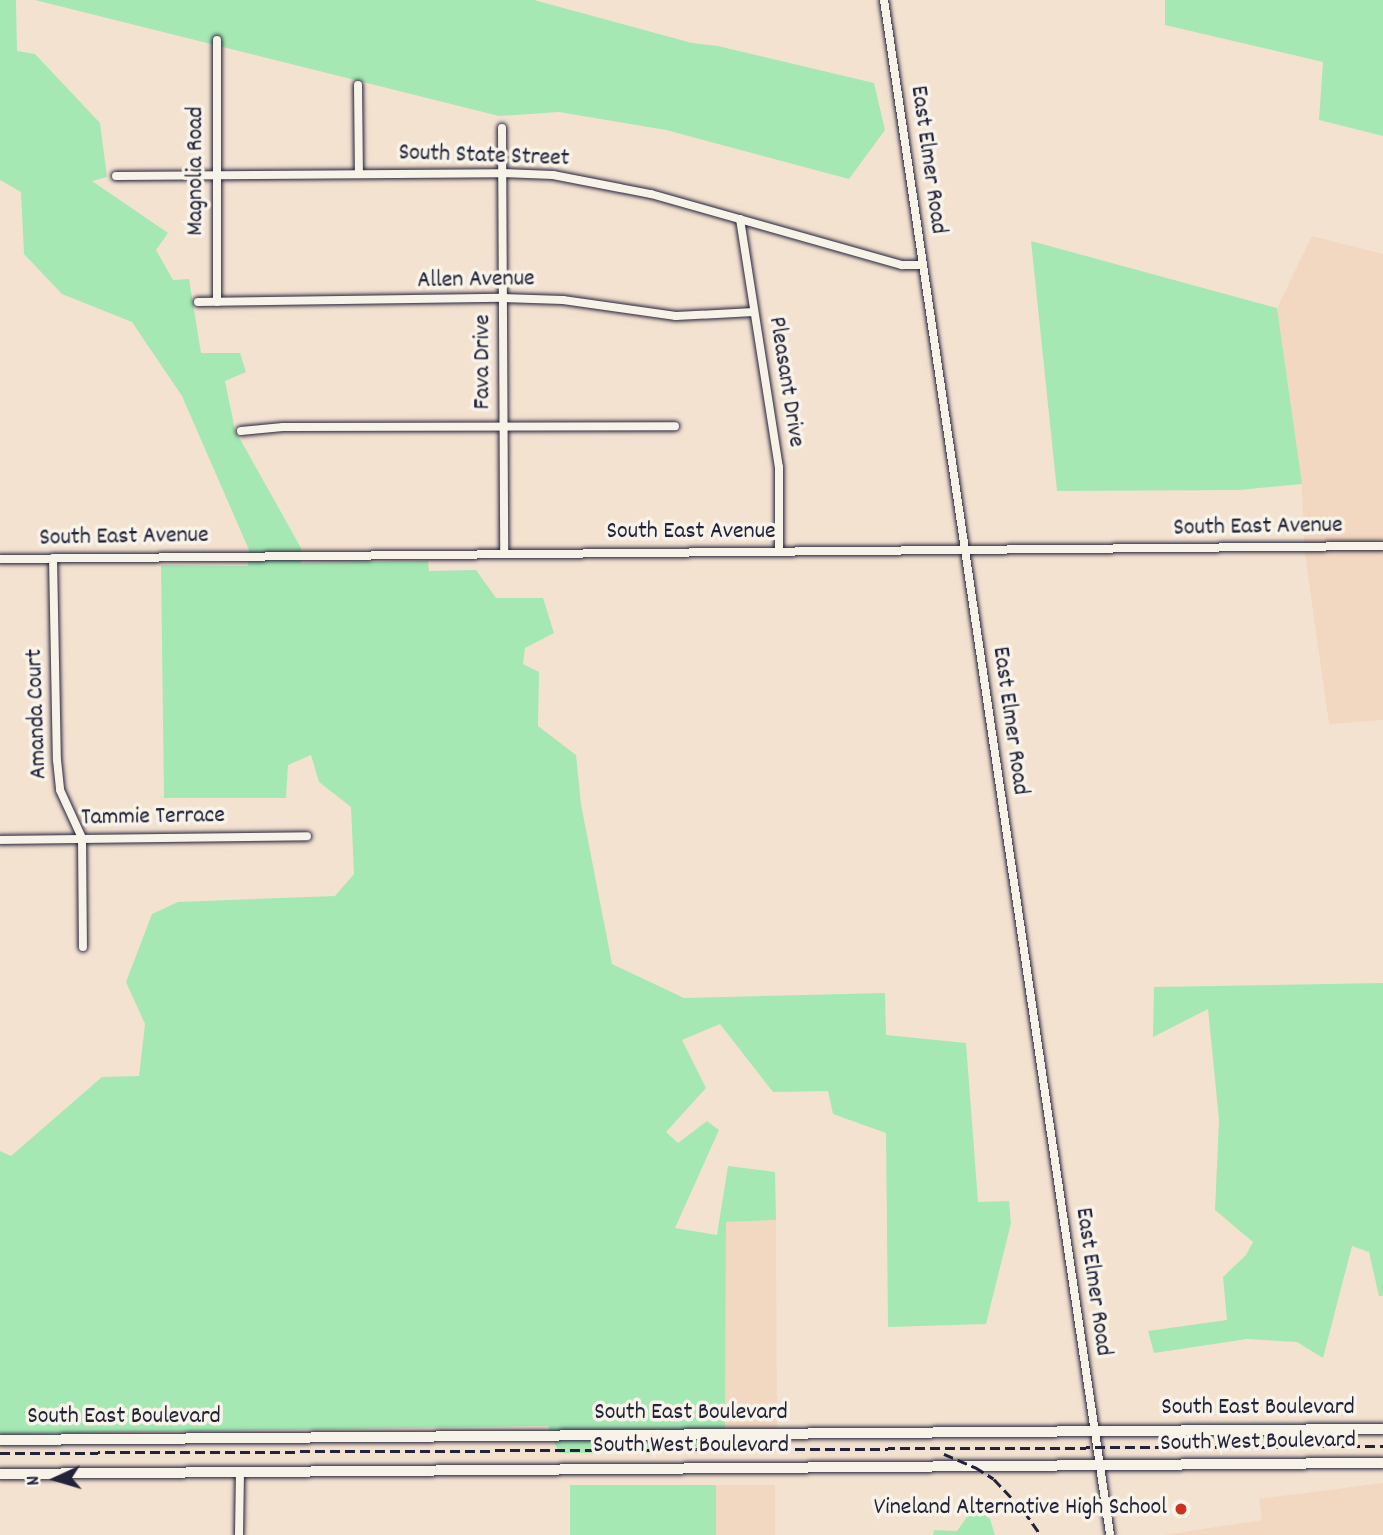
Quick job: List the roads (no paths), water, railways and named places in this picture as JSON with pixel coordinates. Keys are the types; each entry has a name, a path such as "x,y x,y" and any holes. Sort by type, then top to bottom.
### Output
{"main road":[{"name":"South East Boulevard","path":"0,1440 1383,1429"},
{"name":"South West Boulevard","path":"0,1474 1383,1463"}],"street":[{"name":"East Elmer Road","path":"884,0 1110,1535"},
{"name":"Magnolia Road","path":"217,40 217,302"},
{"path":"358,85 359,174"},
{"name":"Fava Drive","path":"502,128 504,553"},
{"name":"South State Street","path":"116,176 502,173 572,178 651,194 902,265 923,265"},
{"name":"Pleasant Drive","path":"740,219 779,467 779,551"},
{"name":"Allen Avenue","path":"198,302 502,298 563,300 676,316 754,312"},
{"path":"241,431 297,427 675,426"},
{"name":"South East Avenue","path":"0,559 1383,545"},
{"name":"Amanda Court","path":"53,558 60,790 82,838 83,947"},
{"name":"Tammie Terrace","path":"0,839 307,836"},
{"path":"239,1535 240,1472"}],"railway":[{"path":"0,1453 1383,1446"},
{"path":"944,1454 975,1467 994,1479 1024,1511 1041,1535"}],"place":[{"name":"Vineland Alternative High School","path":"1181,1509"}]}
